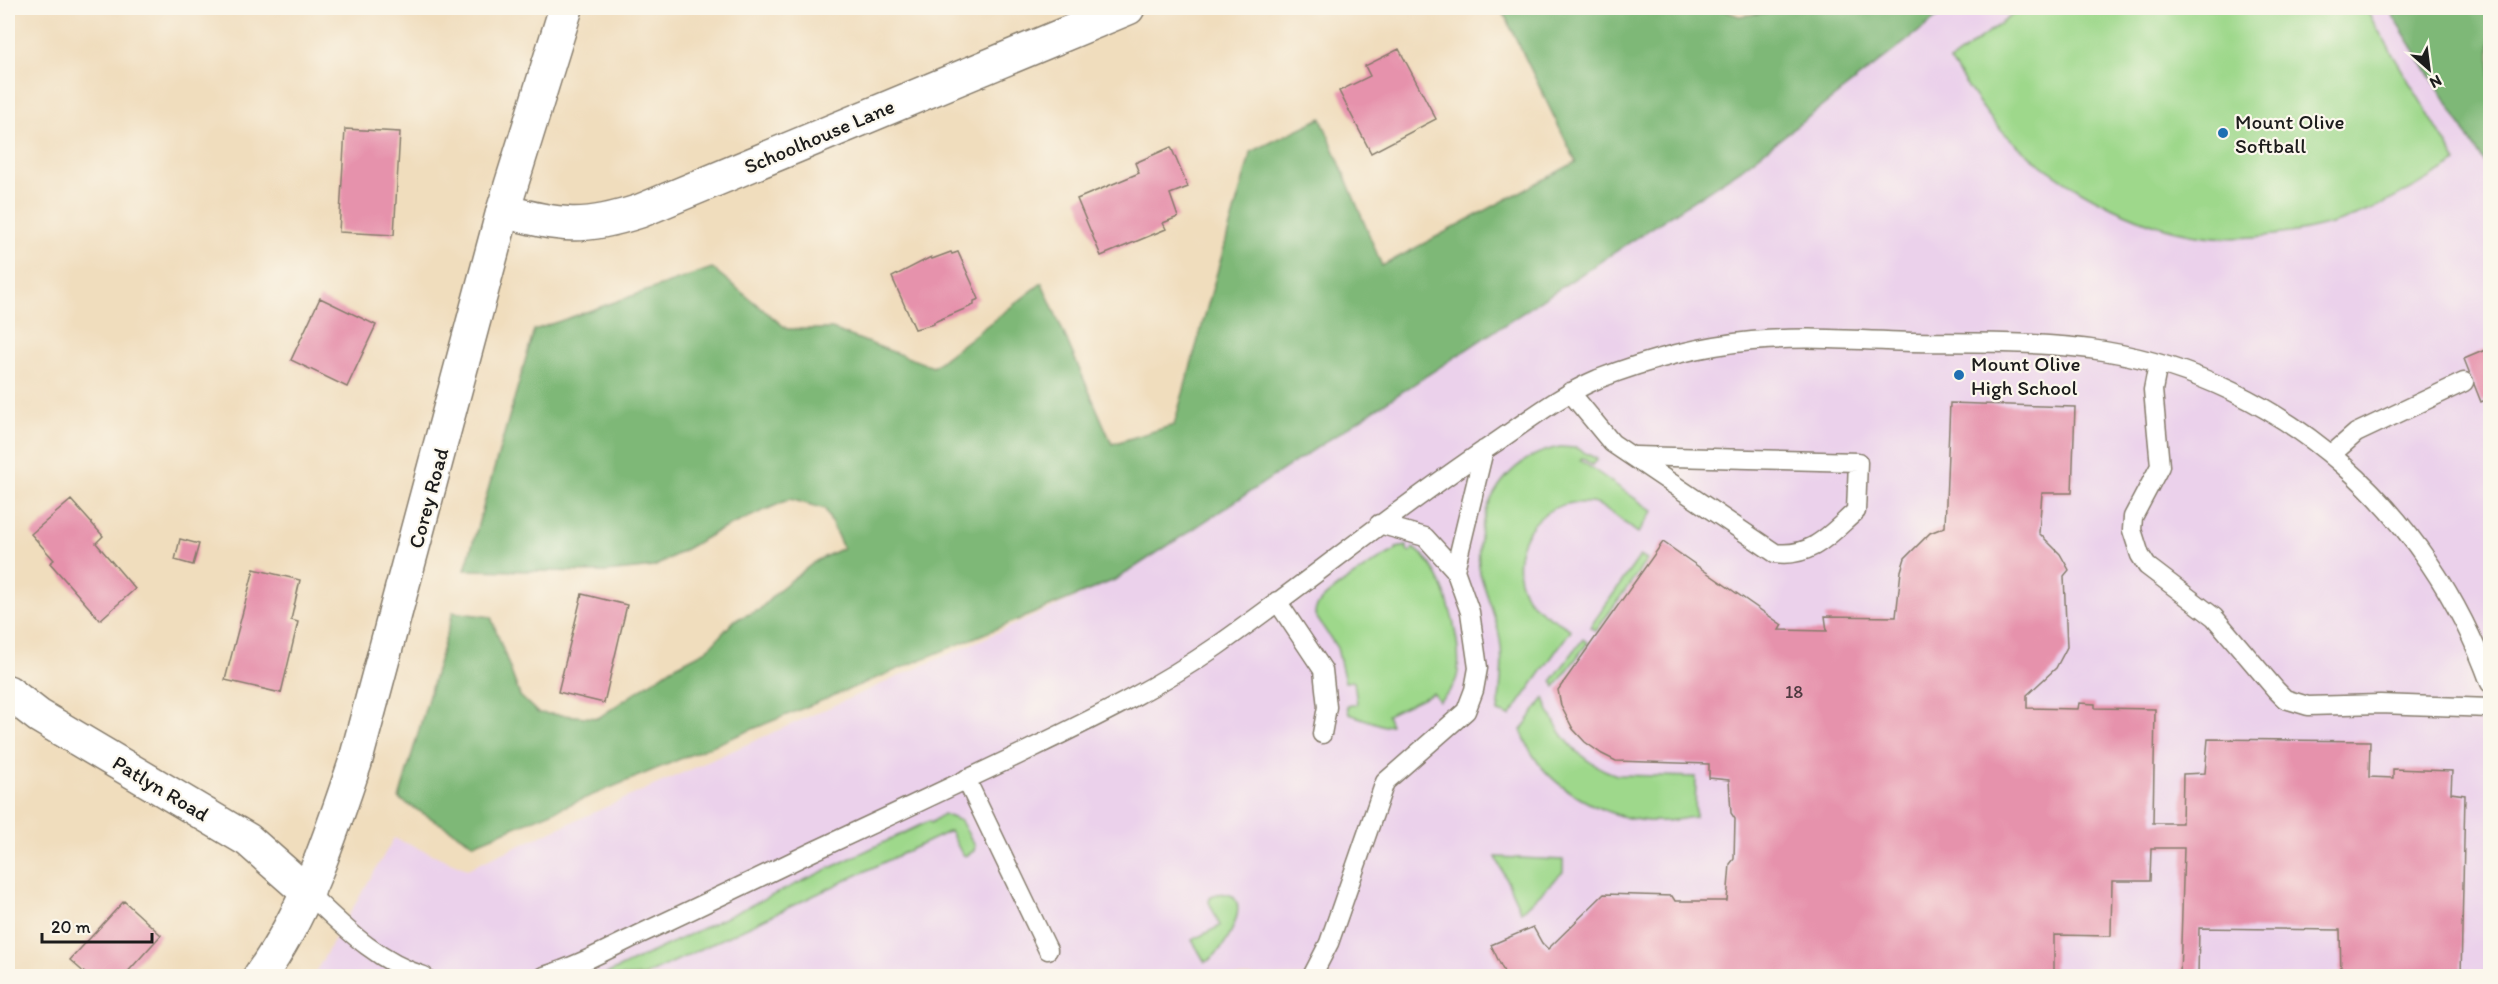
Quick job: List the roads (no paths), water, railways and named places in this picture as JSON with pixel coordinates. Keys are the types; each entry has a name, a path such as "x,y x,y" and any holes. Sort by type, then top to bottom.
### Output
{"street":[{"name":"Corey Road","path":"260,976 273,959 308,893 356,763 503,211 566,8"},
{"name":"Schoolhouse Lane","path":"503,211 566,225 586,225 640,211 1128,8"},
{"name":"Patlyn Road","path":"8,692 39,716 248,840 308,893"}],"lane":[{"path":"544,976 562,971 1127,702 1216,646 1379,524 1570,392 1669,356 1700,349 1765,340 1800,339 2057,346 2107,352 2158,364 2232,392 2294,427 2332,454 2380,500 2417,543 2460,610 2472,634 2490,683"},
{"path":"2158,364 2153,390 2160,466 2133,517 2132,530 2140,555 2147,566 2214,617 2285,699 2308,706 2490,708"},
{"path":"2332,454 2356,434 2464,382"},
{"path":"1570,392 1612,443 1635,456 1775,553 1799,554 1810,548 1856,510 1858,462 1635,456"},
{"path":"1455,570 1484,450"},
{"path":"1312,976 1329,943 1385,782 1466,711 1474,690 1478,668 1476,640 1470,612 1455,570 1425,537 1379,524"},
{"path":"1277,601 1323,670 1327,707 1322,734"},
{"path":"966,779 1048,950"},
{"path":"308,893 355,936 392,963 420,976"}],"place":[{"name":"Mount Olive Softball","path":"2223,133"},
{"name":"Mount Olive High School","path":"1959,375"}]}
